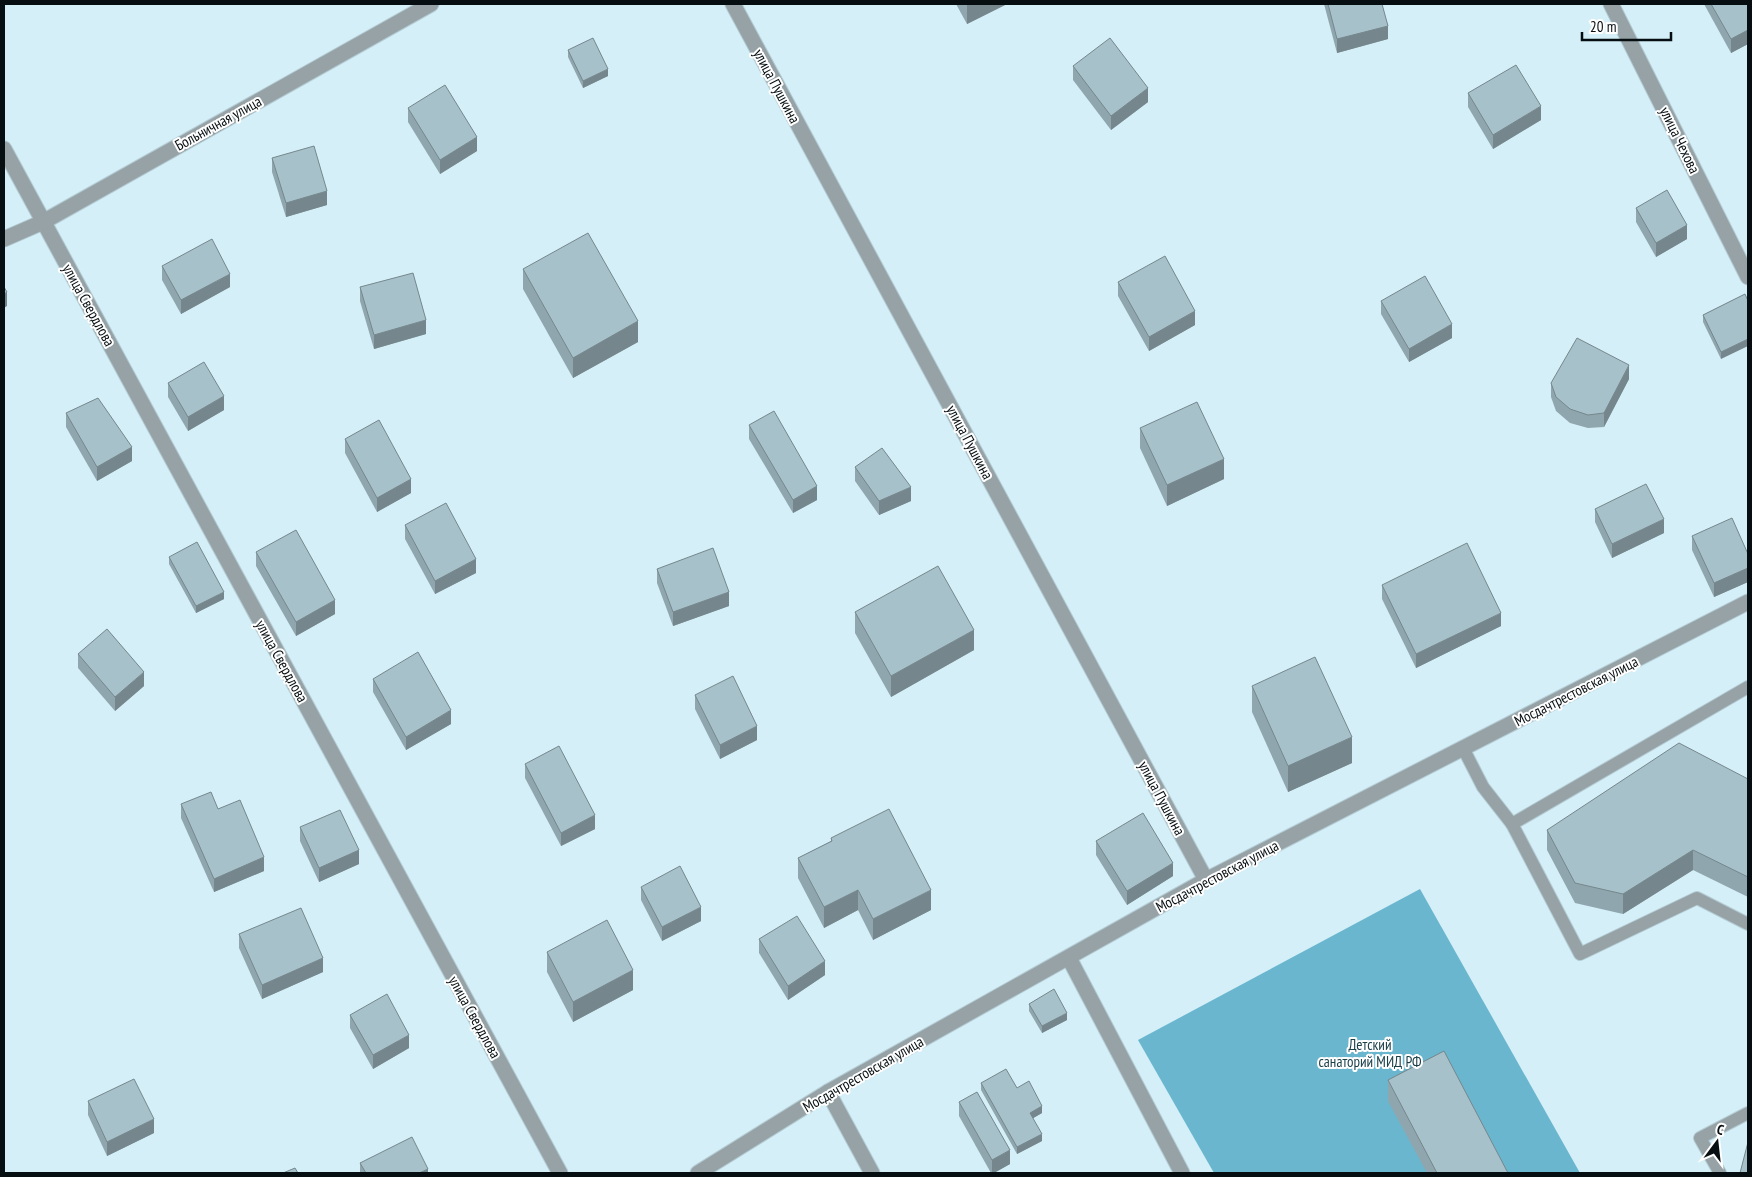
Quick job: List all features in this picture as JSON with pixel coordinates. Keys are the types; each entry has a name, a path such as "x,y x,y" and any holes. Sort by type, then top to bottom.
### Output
{"street":[{"name":"Больничная улица","path":"4,239 43,222 431,4"},
{"name":"улица Пушкина","path":"733,4 1206,880"},
{"name":"улица Чехова","path":"1611,4 1748,277"},
{"name":"улица Свердлова","path":"4,149 560,1173"},
{"name":"Мосдачтрестовская улица","path":"698,1173 828,1092 1206,880 1748,602"},
{"path":"1069,958 1182,1173"},
{"path":"828,1092 872,1173"}],"lane":[{"path":"1512,824 1748,687"},
{"path":"1463,748 1483,787 1512,824 1580,954 1697,898 1748,924"},
{"path":"1720,1173 1700,1138 1748,1113"}],"green space":[{"name":"Детский санаторий МИД РФ","path":"1420,889 1580,1173 1214,1173 1138,1040"}],"building":[{"path":"1328,4 1382,4 1388,26 1337,39"},
{"path":"1711,4 1748,4 1748,30 1731,39"},
{"path":"593,38 608,69 583,81 568,50"},
{"path":"1110,38 1148,88 1111,116 1073,66"},
{"path":"1516,65 1541,106 1493,135 1468,93"},
{"path":"445,85 477,137 440,160 408,108"},
{"path":"314,146 327,191 286,203 272,158"},
{"path":"1667,190 1687,225 1656,243 1636,208"},
{"path":"588,233 638,321 573,358 523,269"},
{"path":"212,239 230,274 181,300 162,266"},
{"path":"1165,256 1195,311 1149,337 1118,282"},
{"path":"413,273 426,320 374,335 360,287"},
{"path":"1425,276 1452,324 1409,349 1381,301"},
{"path":"1745,294 1748,301 1748,339 1721,352 1703,315"},
{"path":"1577,338 1629,365 1604,413 1588,415 1570,409 1556,397 1551,383"},
{"path":"204,362 224,396 188,417 168,383"},
{"path":"98,398 132,447 97,467 66,413"},
{"path":"1197,402 1224,459 1167,485 1140,428"},
{"path":"774,411 817,486 793,500 749,425"},
{"path":"379,420 411,479 377,498 345,439"},
{"path":"882,448 911,487 879,501 855,467"},
{"path":"1646,484 1664,519 1612,544 1595,509"},
{"path":"446,503 476,559 435,581 405,525"},
{"path":"1732,518 1748,554 1748,568 1714,583 1692,536"},
{"path":"296,530 335,600 296,622 256,552"},
{"path":"197,542 224,592 196,606 169,557"},
{"path":"1467,543 1501,613 1416,654 1382,585"},
{"path":"713,548 729,592 673,612 657,569"},
{"path":"938,566 974,630 891,676 855,612"},
{"path":"107,629 144,672 115,697 78,654"},
{"path":"418,652 451,710 406,737 373,679"},
{"path":"1315,657 1352,737 1288,766 1252,686"},
{"path":"733,676 757,726 720,745 695,695"},
{"path":"1679,743 1748,779 1748,877 1693,850 1623,894 1575,883 1547,830"},
{"path":"559,746 595,815 561,833 525,764"},
{"path":"211,792 218,809 240,800 264,857 214,879 181,804"},
{"path":"889,809 931,890 873,919 858,890 824,907 798,858 832,841 831,838"},
{"path":"340,810 359,850 319,868 300,827"},
{"path":"1143,813 1173,863 1127,891 1096,841"},
{"path":"680,866 701,907 662,927 641,887"},
{"path":"301,908 323,958 262,985 239,934"},
{"path":"797,916 825,961 788,986 759,939"},
{"path":"607,920 633,970 573,1002 547,952"},
{"path":"1054,989 1067,1013 1042,1026 1029,1004"},
{"path":"387,994 409,1035 373,1055 350,1015"},
{"path":"1444,1051 1508,1173 1437,1173 1388,1080"},
{"path":"1006,1069 1017,1088 1029,1081 1042,1106 1030,1113 1042,1134 1017,1147 981,1083"},
{"path":"134,1079 154,1119 107,1142 88,1101"},
{"path":"977,1092 1010,1150 992,1160 959,1102"},
{"path":"412,1137 428,1169 419,1173 366,1173 360,1163"},
{"path":"1748,1142 1748,1173 1740,1173"},
{"path":"295,1168 298,1173 283,1173"}]}
